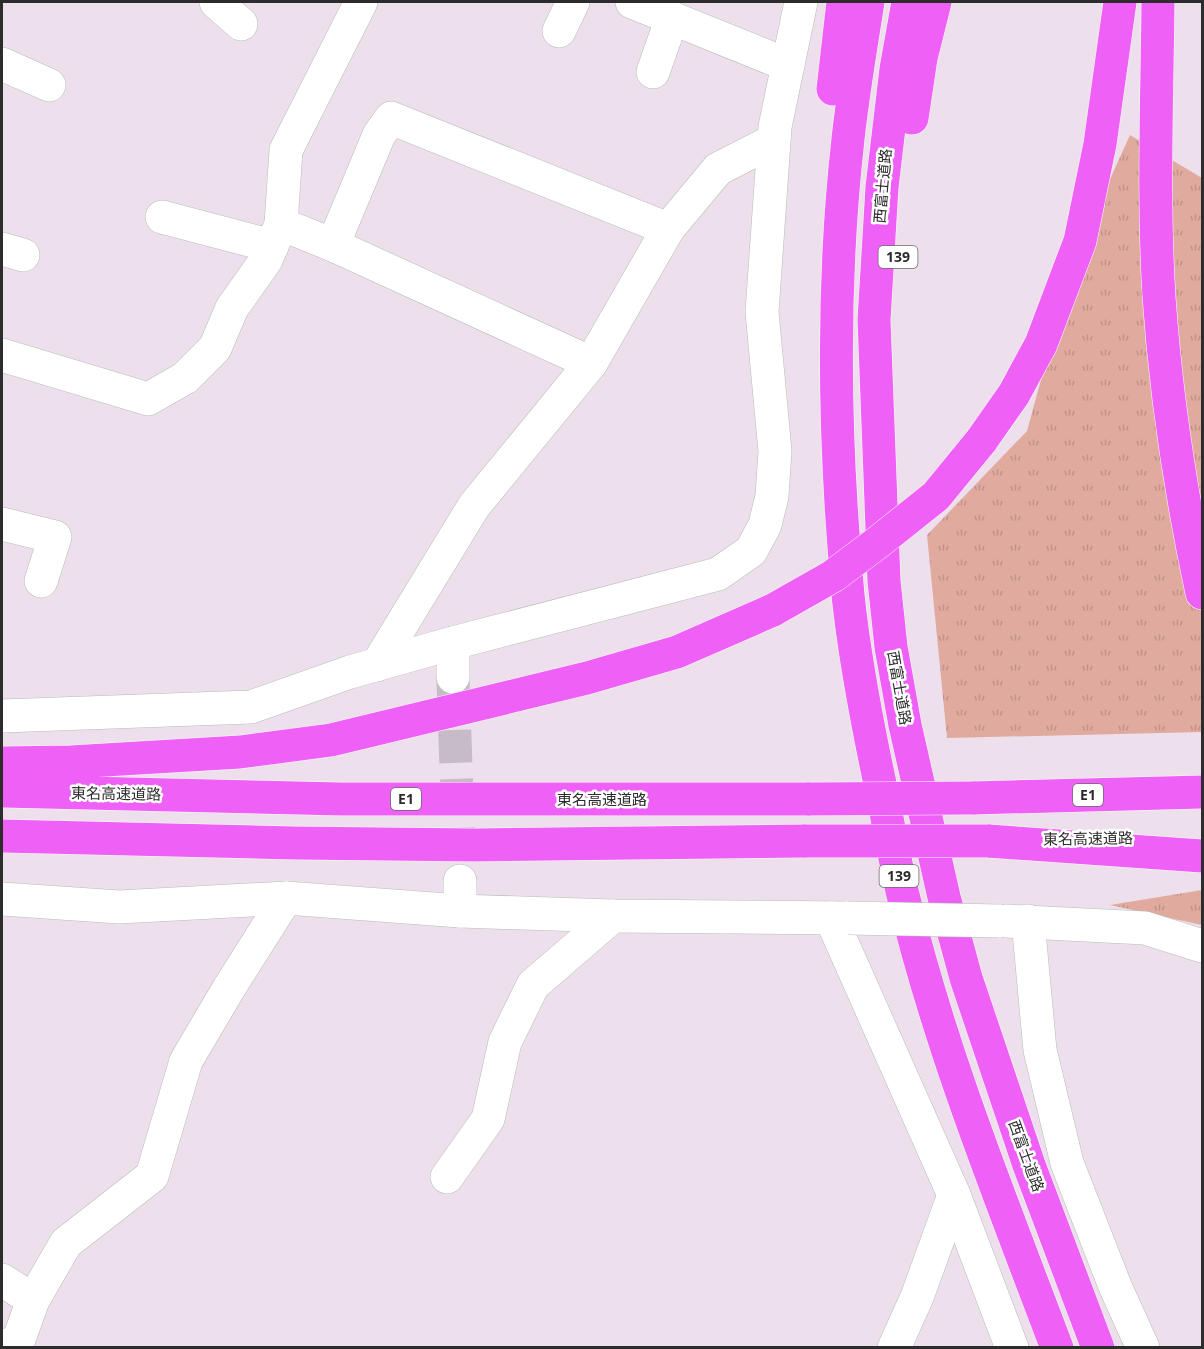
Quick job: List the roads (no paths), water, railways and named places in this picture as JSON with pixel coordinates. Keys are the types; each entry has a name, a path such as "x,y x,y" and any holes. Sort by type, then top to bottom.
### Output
{"highway":[{"path":"837,384 829,267 827,187 830,115 843,2"},
{"name":"139","path":"868,2 848,139 838,284 838,451 848,596 856,659 903,896 928,984 989,1166 1057,1347"},
{"name":"西富士道路","path":"908,2 896,69 882,187 874,320 880,514 891,647 905,725 944,897 966,978 1029,1165 1098,1347"},
{"name":"139","path":"880,514 895,292 909,133 921,58 935,2"},
{"path":"2,763 71,762 207,754 331,740 587,678 677,652 772,610 833,576 936,496 981,441 1014,394 1041,344 1080,241 1100,144 1120,2"},
{"path":"1158,2 1156,171 1159,295 1177,466 1203,593"},
{"name":"東名高速道路","path":"2,791 353,799 973,798 1203,792"},
{"name":"東名高速道路","path":"2,836 465,845 1203,837"},
{"path":"988,841 1203,856"}],"street":[{"path":"216,2 241,24"},
{"path":"2,355 148,399 184,378 215,348 232,308 266,260 276,235 286,150 361,2"},
{"path":"559,32 573,2"},
{"path":"632,2 788,65"},
{"path":"2,716 251,707 350,672 718,574 751,551 765,525 772,496 775,451 762,312 773,141 801,2"},
{"path":"653,72 672,18"},
{"path":"2,64 49,85"},
{"path":"333,245 379,135 391,118 668,229"},
{"path":"377,665 474,506 591,363 668,229 718,169 773,141"},
{"path":"162,217 333,245 591,363"},
{"path":"2,524 55,537 41,581"},
{"path":"453,643 453,678"},
{"path":"2,899 119,907 286,898 460,896 613,916 1013,921 1145,928 1203,946"},
{"path":"4,1347 19,1339 33,1300 66,1243 152,1176 186,1061 286,898"},
{"path":"447,1177 489,1119 505,1042 533,985 613,916"},
{"path":"840,918 954,1195 1012,1347"},
{"path":"1013,921 1067,1163 1115,1286 1143,1347"},
{"path":"894,1347 917,1297 954,1195"},
{"path":"2,1280 33,1300"}],"tunnel":[{"path":"453,681 460,881"}]}
